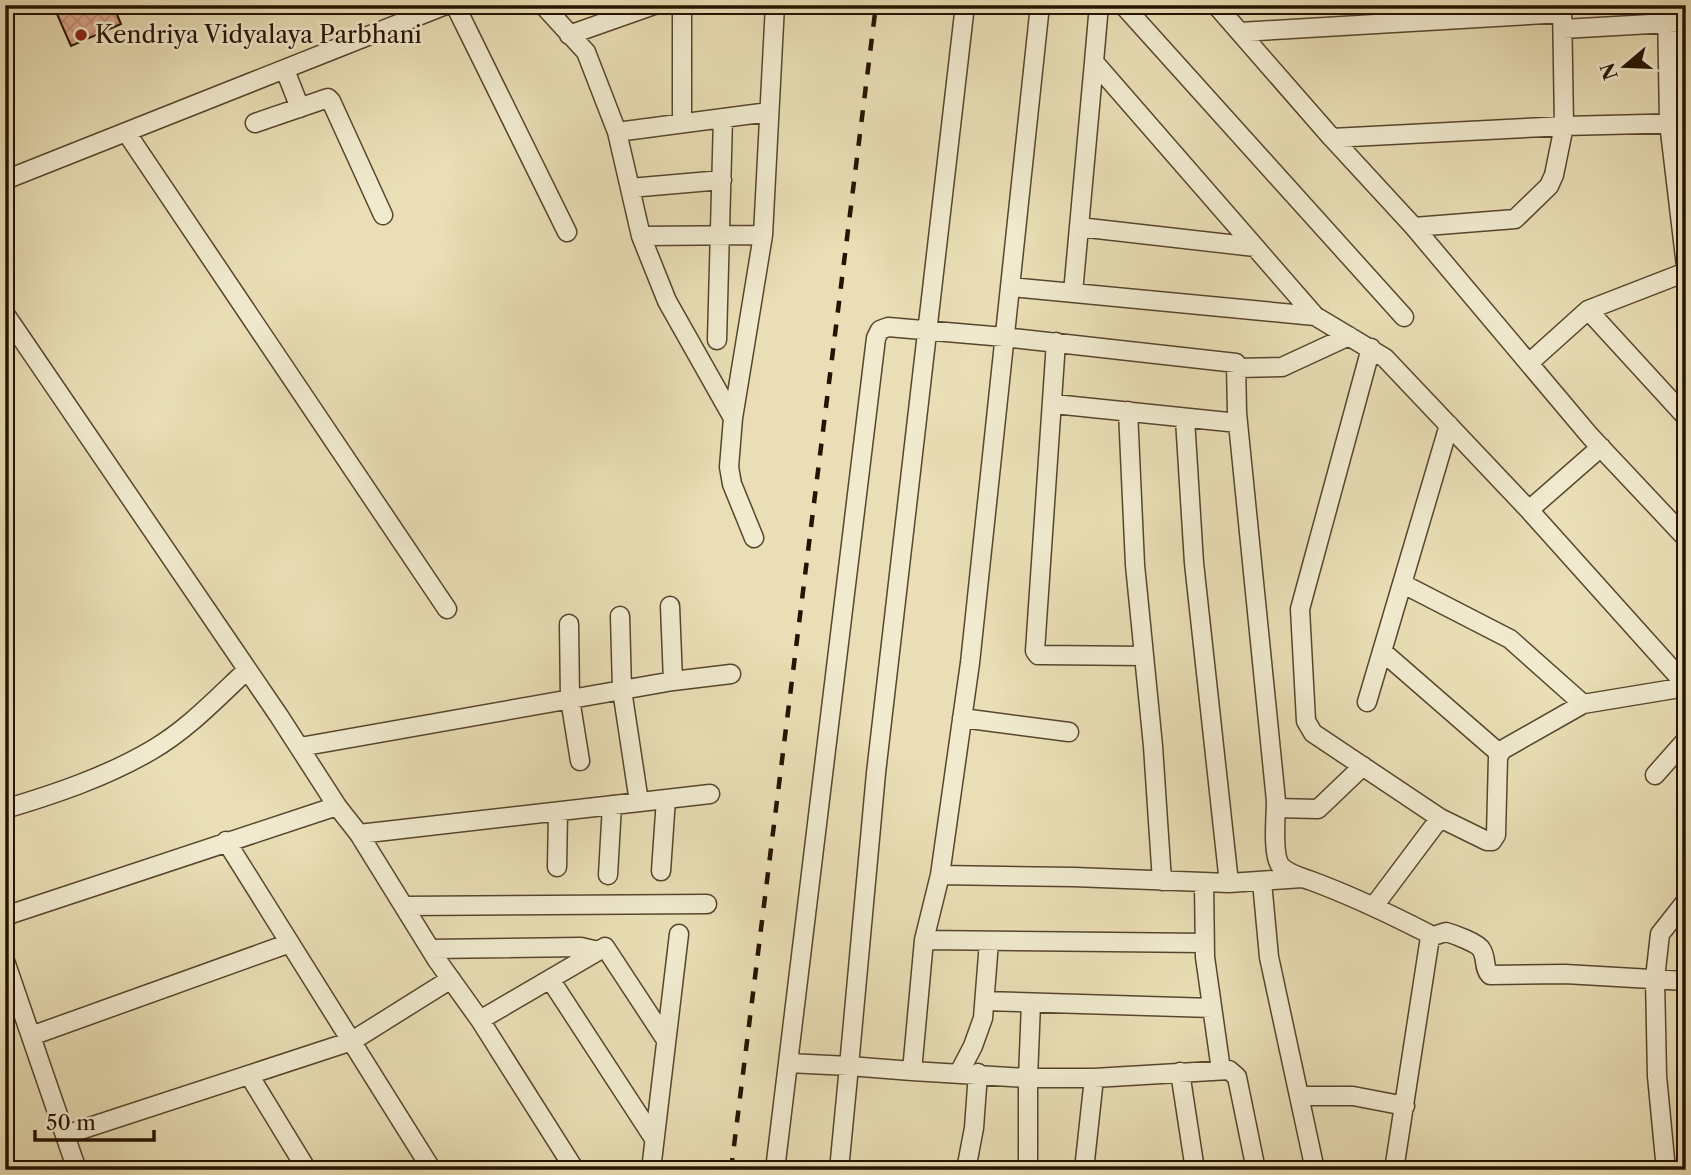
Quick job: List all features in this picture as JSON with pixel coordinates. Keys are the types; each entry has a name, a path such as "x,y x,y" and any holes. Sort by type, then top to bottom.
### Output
{"street":[{"path":"5,180 446,5"},
{"path":"455,5 567,232"},
{"path":"543,5 586,52 617,132 641,236 667,301 733,418"},
{"path":"569,35 654,5"},
{"path":"682,5 682,123"},
{"path":"754,538 730,476 733,418 762,235 775,5"},
{"path":"839,1170 876,774 965,5"},
{"path":"912,1071 924,940 940,875 962,718 1040,5"},
{"path":"1073,293 1098,5"},
{"path":"1123,5 1404,317"},
{"path":"1216,5 1414,227 1601,447 1686,538"},
{"path":"1240,32 1563,16 1667,14 1686,22"},
{"path":"1667,14 1678,123 1686,266"},
{"path":"1414,227 1515,219 1552,180 1564,126 1563,16"},
{"path":"1094,62 1315,316 1385,358 1529,510 1686,686"},
{"path":"285,70 300,107"},
{"path":"255,123 324,99 331,100 383,215"},
{"path":"617,132 769,112"},
{"path":"717,340 723,118"},
{"path":"1332,138 1678,123"},
{"path":"126,131 447,609"},
{"path":"630,188 722,180"},
{"path":"1079,227 1255,247"},
{"path":"641,236 762,235"},
{"path":"1529,363 1588,310 1686,272"},
{"path":"1010,287 1315,316"},
{"path":"1588,310 1686,417"},
{"path":"5,314 300,747 337,806 359,834 575,1170"},
{"path":"775,1170 876,338 880,330 888,327 1056,342 1236,363 1238,423 1276,808 1279,863 1302,878 1374,906 1430,937 1394,1170"},
{"path":"1237,368 1282,367 1349,336"},
{"path":"1056,342 1054,404 1035,651 1043,656 1144,656"},
{"path":"1371,348 1300,609 1308,728 1440,818 1487,841 1495,839 1499,752"},
{"path":"1054,404 1238,423"},
{"path":"1128,411 1135,565 1153,746 1161,881"},
{"path":"1185,419 1193,554 1229,883"},
{"path":"1367,702 1449,425"},
{"path":"1529,510 1601,447"},
{"path":"1403,583 1510,639 1583,704"},
{"path":"670,606 673,681"},
{"path":"620,616 622,690 639,802"},
{"path":"569,624 570,699 580,761"},
{"path":"1383,652 1499,752"},
{"path":"5,809 59,792 152,750 190,724 247,670"},
{"path":"300,747 673,681 731,674"},
{"path":"1499,752 1583,704 1686,686"},
{"path":"962,718 1069,732"},
{"path":"1655,775 1686,740"},
{"path":"1276,808 1318,809 1363,766"},
{"path":"359,834 710,794"},
{"path":"661,871 666,799"},
{"path":"5,916 337,806"},
{"path":"608,874 612,806"},
{"path":"557,867 558,812"},
{"path":"1374,906 1440,818"},
{"path":"226,841 432,1170"},
{"path":"940,875 1204,883 1302,878"},
{"path":"1262,882 1269,957 1315,1170"},
{"path":"1204,883 1203,943 1221,1070"},
{"path":"1666,1170 1657,1076 1655,978 1660,934 1686,901"},
{"path":"405,906 707,904"},
{"path":"1430,937 1446,932 1478,946 1486,971 1490,975 1564,974 1686,981"},
{"path":"651,1170 679,934"},
{"path":"924,940 1203,943"},
{"path":"959,1073 975,1042 983,1018 989,942"},
{"path":"31,1036 290,943"},
{"path":"431,949 581,947 598,951"},
{"path":"480,1020 598,951 608,948 667,1040"},
{"path":"5,961 77,1170"},
{"path":"65,1135 352,1041 451,979"},
{"path":"550,979 653,1137"},
{"path":"985,1001 1212,1008"},
{"path":"1028,1170 1031,1003"},
{"path":"788,1063 1028,1078 1094,1078 1229,1070 1237,1077 1256,1170"},
{"path":"1180,1072 1195,1170"},
{"path":"966,1170 974,1128 978,1073"},
{"path":"249,1076 307,1170"},
{"path":"1084,1170 1094,1078"},
{"path":"1300,1096 1346,1096 1405,1106"}],"building":[{"name":"Kendriya Vidyalaya Parbhani","path":"53,5 113,5 121,24 71,46"}],"railway":[{"path":"731,1170 876,5"}],"place":[{"name":"Kendriya Vidyalaya Parbhani","path":"81,35"}]}
